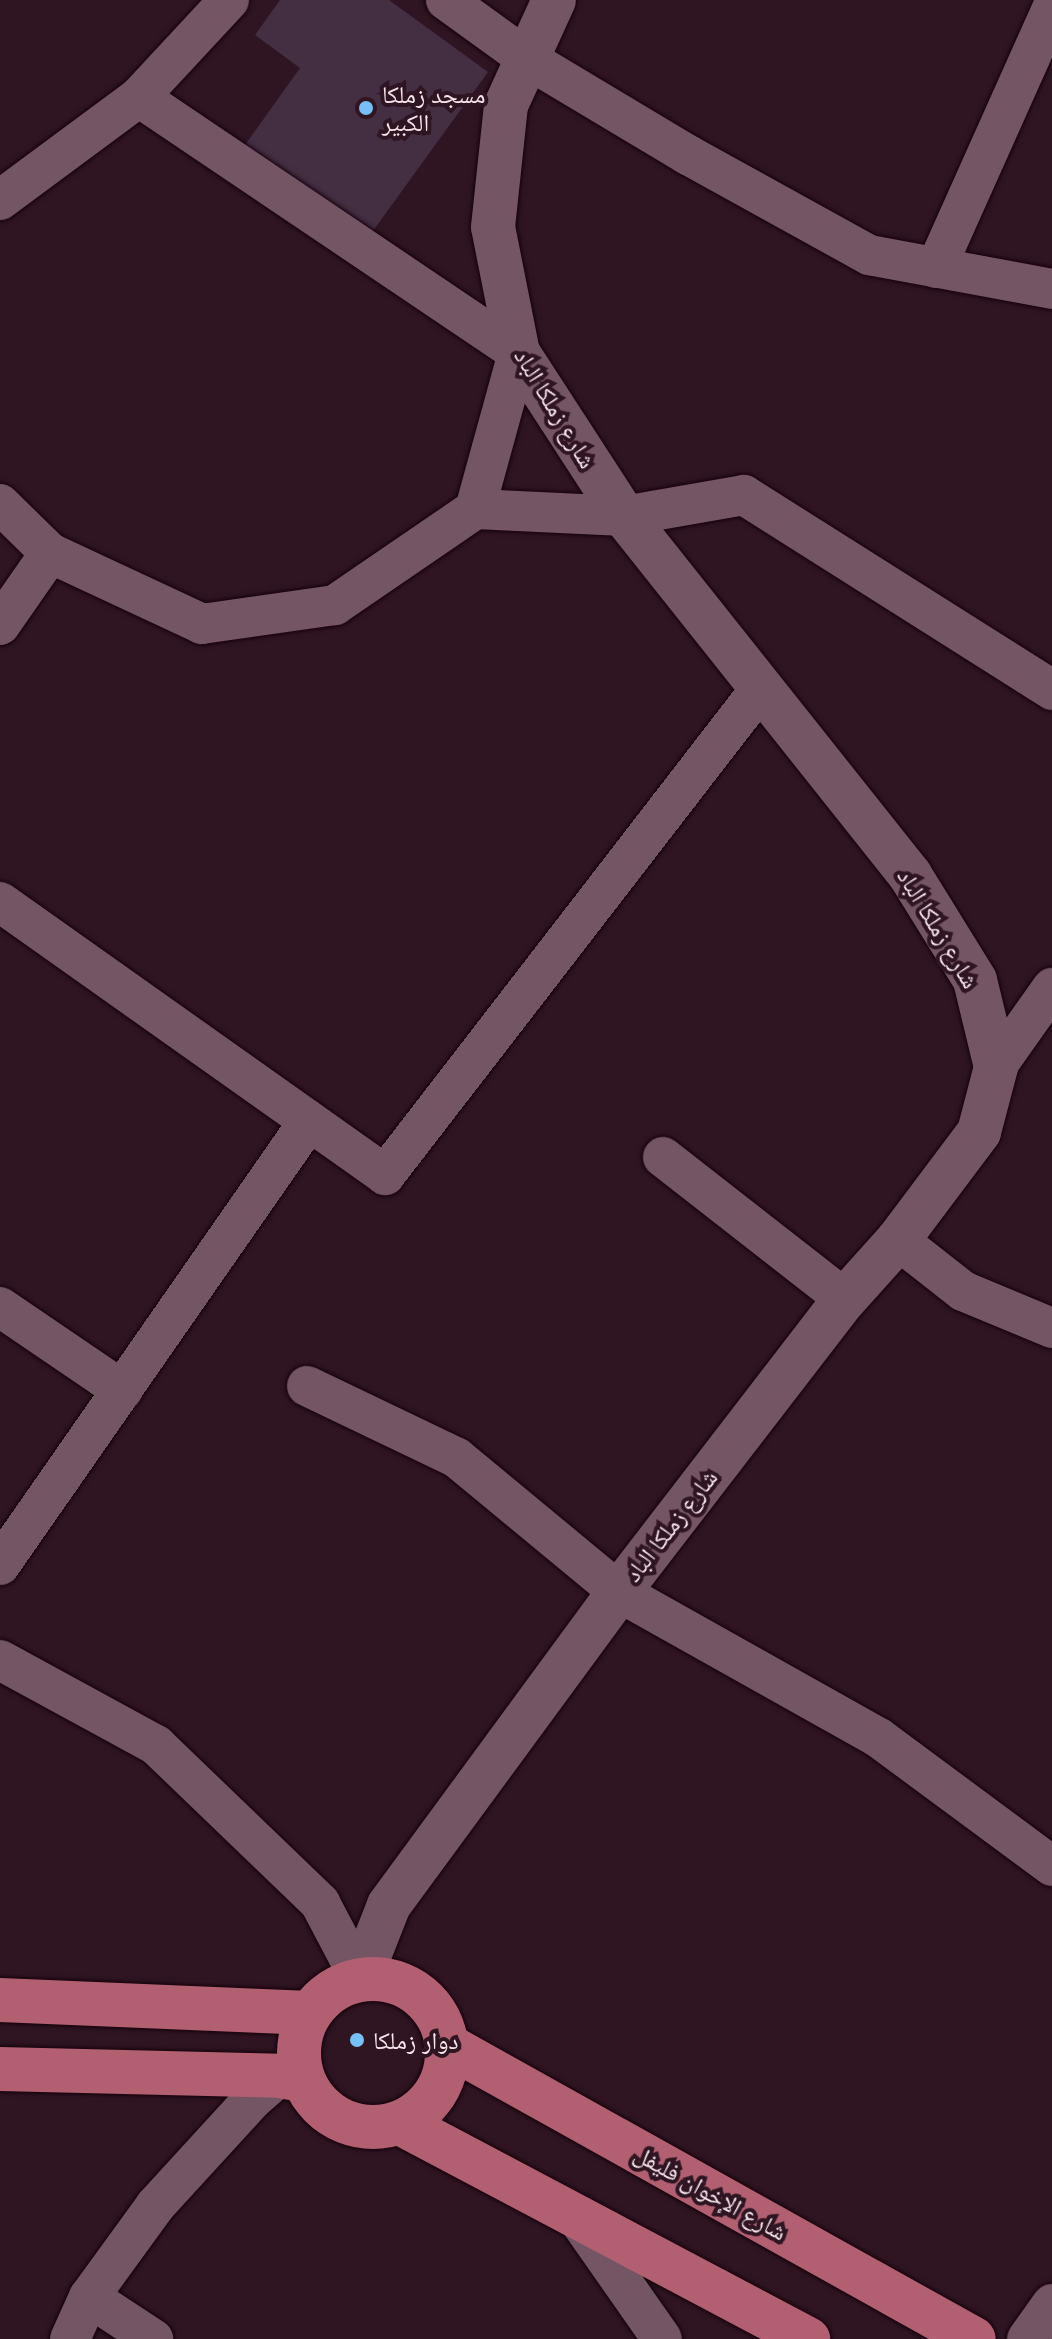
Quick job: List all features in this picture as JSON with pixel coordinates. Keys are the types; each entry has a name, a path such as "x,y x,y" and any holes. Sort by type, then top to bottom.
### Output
{"main road":[{"path":"0,2069 292,2078 343,2121 377,2128 400,2123 421,2111 437,2092 446,2070 447,2045 432,2007 418,1993 380,1978 360,1979 340,1986 323,1997 310,2013 301,2034 292,2078"},
{"path":"0,2000 310,2013"},
{"name":"شارع الإخوان فليفل","path":"447,2045 974,2339"},
{"path":"400,2123 808,2339"}],"street":[{"path":"0,200 139,97 229,0"},
{"path":"446,0 526,58 688,155 869,255 1052,289"},
{"name":"شارع زملكا الباد","path":"360,1979 389,1905 619,1592 845,1299 898,1240 979,1132 996,1067 975,980 910,875 624,516 518,353 493,227 506,105 554,0"},
{"path":"936,268 1052,9"},
{"path":"139,97 518,353 475,509"},
{"path":"0,504 50,553 202,624 335,605 475,509 624,516 744,495 1052,690"},
{"path":"0,625 50,553"},
{"path":"0,902 385,1175 761,688"},
{"path":"996,1067 1052,988"},
{"path":"0,1565 309,1121"},
{"path":"663,1157 845,1299"},
{"path":"898,1240 963,1291 1052,1328"},
{"path":"0,1307 122,1390"},
{"path":"307,1386 457,1458 619,1592 879,1738 1052,1866"},
{"path":"0,1660 156,1745 320,1903 360,1979"},
{"path":"70,2339 89,2297 155,2206 252,2100 292,2078"},
{"path":"578,2219 662,2339"},
{"path":"89,2297 153,2339"},
{"path":"1027,2339 1052,2304"}],"building":[{"name":"مسجد زملكا الكبير","path":"280,0 389,0 488,72 370,235 245,145 300,68 255,35"}],"place":[{"name":"مسجد زملكا الكبير","path":"366,108"},
{"name":"دوار زملكا","path":"357,2040"}]}
